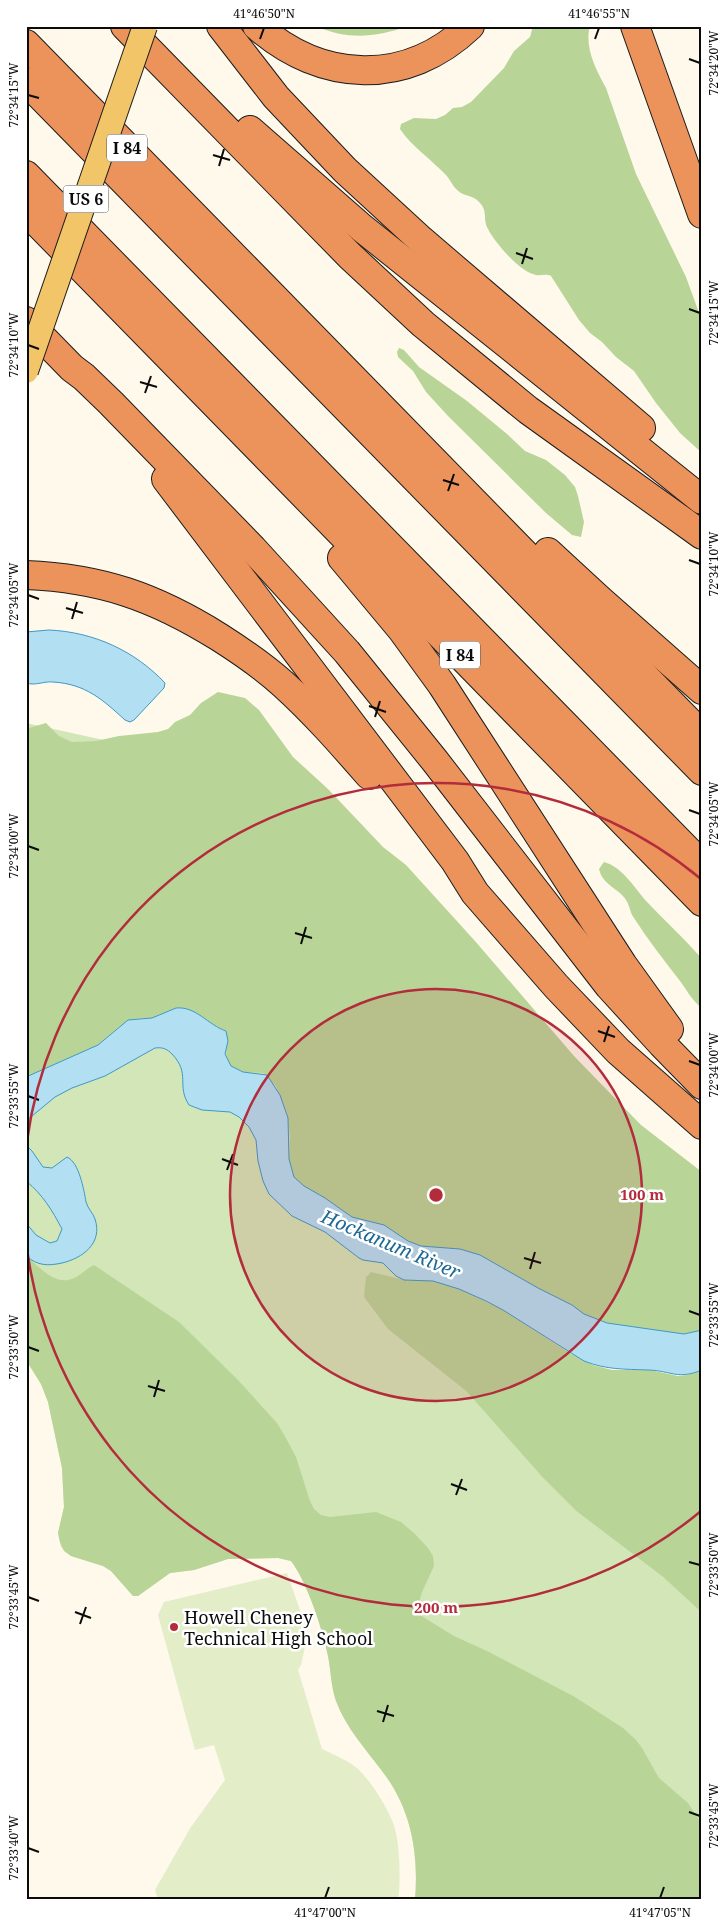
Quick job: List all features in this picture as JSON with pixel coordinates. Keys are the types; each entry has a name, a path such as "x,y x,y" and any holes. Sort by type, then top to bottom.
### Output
{"highway":[{"path":"125,26 350,256 423,324 535,415 702,534"},
{"path":"136,26 157,41 255,135 362,228 702,500"},
{"path":"220,26 276,97 351,176 542,346 702,479"},
{"path":"257,26 286,49 311,61 336,68 362,71 385,69 418,60 444,47 470,26"},
{"path":"635,26 702,214"},
{"name":"I 84","path":"26,44 702,734"},
{"path":"26,81 702,771"},
{"path":"26,174 702,865"},
{"name":"I 84","path":"26,211 702,902"},
{"path":"26,321 72,368 83,385 130,436 169,484 455,861 475,893"},
{"path":"72,368 84,376 105,396 310,610 390,705 609,986 656,1038 702,1084"},
{"path":"435,462 472,486 505,511 607,607 702,690"},
{"path":"305,497 321,527 338,552 402,630 442,685 638,988 702,1068"},
{"path":"26,575 88,581 135,594 184,616 245,654 282,683 315,715 372,778 450,870 475,893 541,971 581,1014 637,1068 702,1125"}],"main road":[{"name":"US 6","path":"26,371 145,26"}],"green space":[{"path":"314,26 409,26 384,33 361,36 339,34"},
{"path":"533,26 590,26 589,42 592,58 606,88 636,174 686,277 702,321 702,453 680,433 634,371 590,333 579,320 551,276 533,274 514,261 491,235 485,221 483,208 476,199 456,189 446,175 400,129 401,124 414,118 436,119 445,115 453,108 462,107 471,102 504,68 514,51 530,37"},
{"path":"399,348 404,350 419,367 467,401 525,451 546,460 565,475 575,487 578,496 584,522 581,537 572,535 546,513 448,416 426,392 413,371 398,357 397,352"},
{"path":"218,692 245,698 259,710 293,757 328,789 383,847 406,865 475,941 574,1056 641,1125 702,1172 702,1330 684,1334 607,1323 584,1314 572,1305 489,1260 460,1249 421,1246 408,1241 384,1225 352,1217 304,1186 294,1177 289,1159 290,1137 287,1113 276,1086 263,1073 243,1072 231,1066 226,1054 226,1031 209,1023 198,1014 176,1008 152,1018 133,1019 120,1026 98,1045 26,1077 26,729 46,723 59,736 72,742 96,741 119,736 158,732 168,729 175,722 190,715 201,703"},
{"path":"26,723 145,749 702,1226 702,1350 522,1301 415,1350 466,1391 543,1478 576,1511 663,1577 702,1613 702,1900 415,1900 416,1865 411,1832 406,1816 392,1785 356,1738 340,1711 334,1696 328,1656 318,1620 303,1581 291,1561 278,1558 228,1559 194,1570 170,1573 138,1596 133,1596 111,1571 103,1566 71,1556 61,1547 58,1533 64,1507 62,1468 48,1402 41,1384 26,1360"},
{"path":"604,862 623,873 648,903 702,959 702,1008 692,999 645,934 623,896 607,883 601,875 599,869"},
{"path":"26,1256 42,1270 60,1280 74,1278 94,1265 179,1322 238,1380 277,1423 296,1457 314,1509 321,1515 330,1517 376,1512 401,1522 428,1548 433,1556 434,1566 422,1592 417,1610 423,1617 454,1636 575,1697 623,1728 636,1740 659,1778 688,1803 702,1824 702,1900 415,1900 416,1865 411,1832 406,1816 392,1785 356,1738 340,1711 334,1696 328,1656 318,1620 303,1581 291,1561 278,1558 228,1559 194,1570 170,1573 138,1596 133,1596 111,1571 103,1566 71,1556 64,1551 58,1533 64,1507 62,1468 48,1402 41,1384 26,1360 28,1333"},
{"path":"371,1272 409,1281 433,1281 459,1289 503,1310 570,1353 593,1365 612,1370 650,1370 678,1376 702,1370 702,1613 663,1577 576,1511 543,1478 466,1391 388,1329 364,1297 366,1277"},
{"path":"287,1573 308,1633 301,1665 298,1670 322,1749 358,1769 371,1784 387,1810 395,1830 398,1850 400,1872 398,1900 158,1900 155,1890 191,1827 225,1780 214,1745 195,1750 158,1615 164,1602"}],"water":[{"path":"49,630 82,635 113,645 141,662 153,672 165,683 164,688 130,722 93,694 75,686 53,682 26,683 26,632"},
{"name":"Hockanum River","path":"176,1008 190,1010 226,1031 228,1041 225,1054 231,1066 243,1072 267,1075 280,1095 288,1118 289,1159 294,1177 304,1186 352,1217 384,1225 408,1241 421,1246 460,1249 480,1255 572,1305 584,1314 607,1323 684,1334 702,1330 702,1370 680,1375 592,1364 584,1361 486,1301 459,1289 433,1281 404,1280 396,1276 383,1263 359,1258 325,1232 292,1216 269,1194 263,1181 258,1161 256,1140 249,1127 239,1117 230,1112 202,1110 189,1105 185,1098 181,1068 178,1061 165,1049 155,1048 105,1076 72,1088 55,1097 26,1121 26,1077 98,1045 128,1020 152,1018"},
{"path":"26,1145 43,1167 52,1168 67,1157 75,1164 78,1170 87,1204 95,1219 97,1228 94,1242 84,1253 70,1261 48,1265 35,1262 26,1256 26,1223 36,1235 50,1243 57,1241 62,1229 47,1203 26,1181"}],"place":[{"name":"Howell Cheney Technical High School","path":"174,1627"}]}
